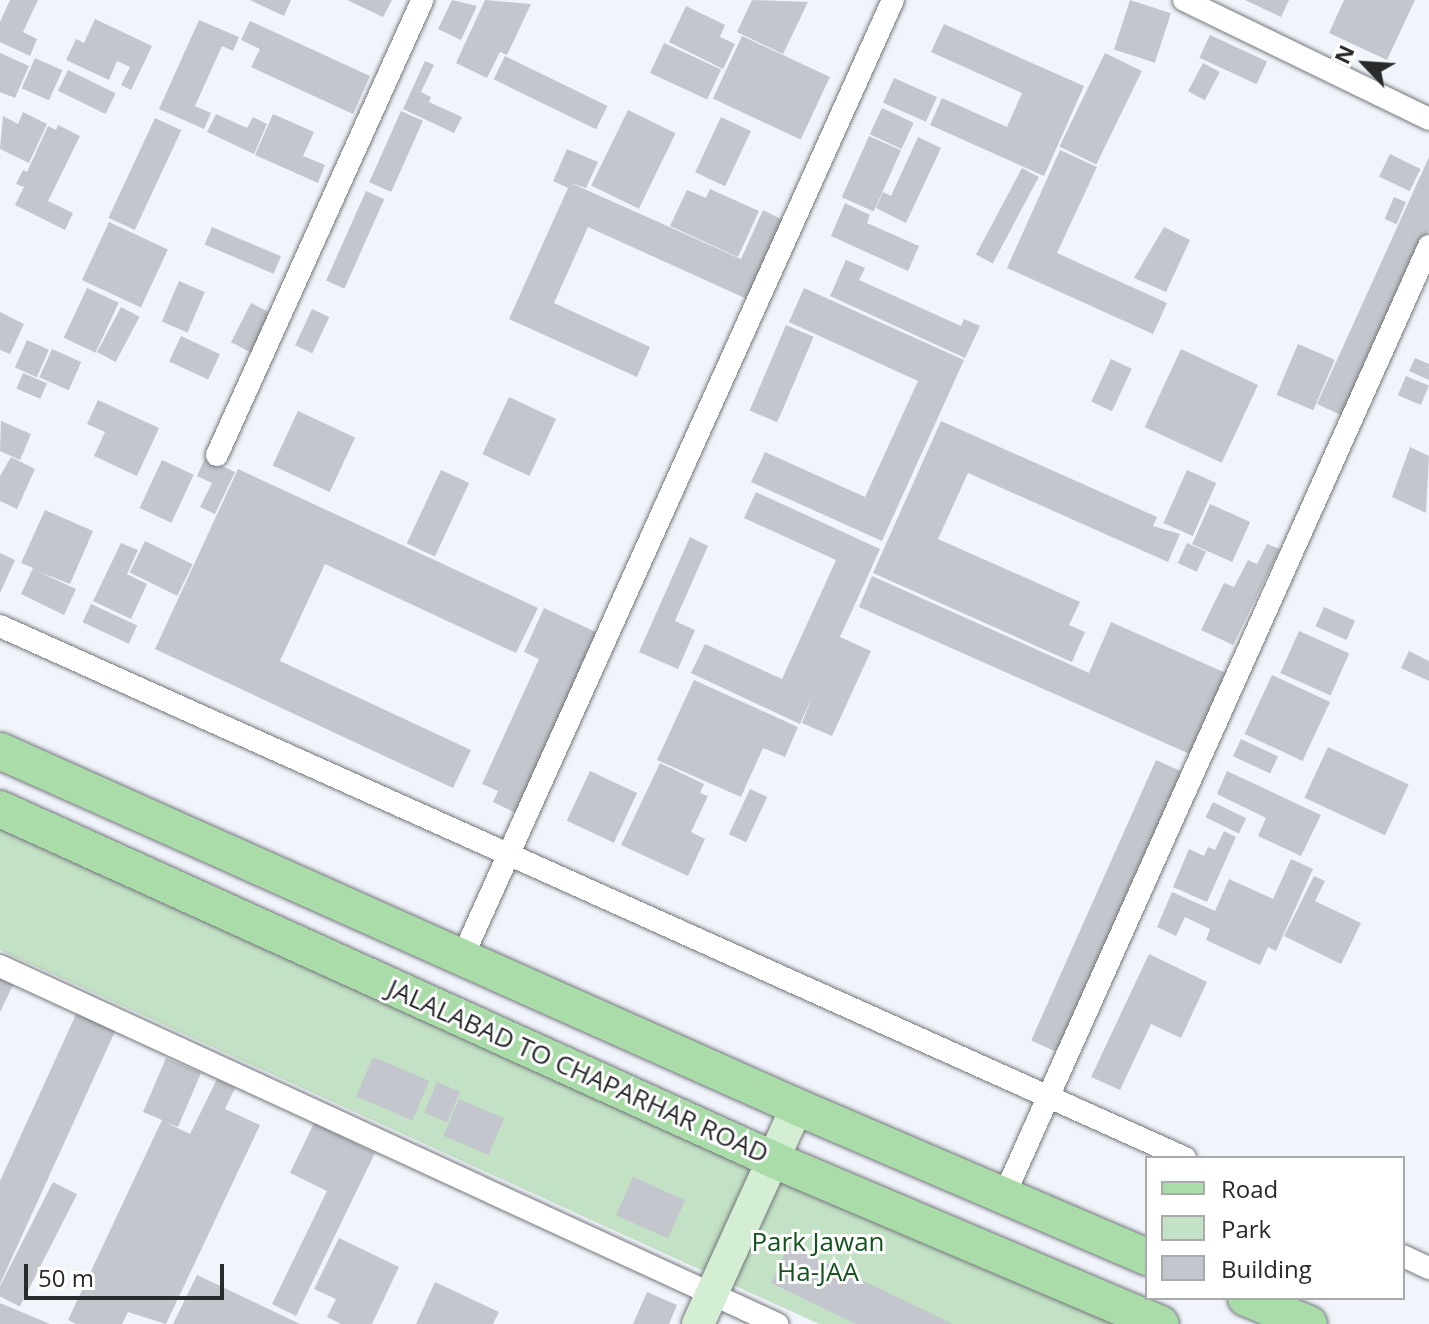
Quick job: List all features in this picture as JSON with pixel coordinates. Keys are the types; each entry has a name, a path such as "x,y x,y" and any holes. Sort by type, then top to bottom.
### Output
{"main road":[{"path":"0,751 1003,1198 1145,1256"},
{"name":"JALALABAD TO CHAPARHAR ROAD","path":"0,809 774,1160 1161,1324"},
{"path":"1251,1300 1309,1324"}],"street":[{"path":"217,455 422,0"},
{"path":"462,958 893,0"},
{"path":"1184,0 1429,119"},
{"path":"1003,1198 1429,246"},
{"path":"0,626 1181,1156"},
{"path":"0,966 705,1310 777,1324"},
{"path":"705,1310 797,1107"},
{"path":"1405,1257 1429,1268"}],"green space":[{"name":"Park Jawan Ha-JAA","path":"0,829 1119,1324 819,1324 0,950"}],"building":[{"path":"10,0 38,0 23,32 37,39 30,56 0,42 0,22"},
{"path":"250,0 291,0 284,16"},
{"path":"347,0 392,0 383,17"},
{"path":"452,0 477,6 461,40 438,29"},
{"path":"485,0 531,4 507,55 500,52 487,78 456,63"},
{"path":"752,0 808,2 783,54 737,32"},
{"path":"1130,0 1171,13 1155,63 1114,49"},
{"path":"1245,0 1289,0 1281,17"},
{"path":"1344,0 1415,0 1387,60 1329,33"},
{"path":"686,6 725,25 720,37 735,44 723,69 669,42"},
{"path":"95,19 152,46 131,90 121,85 130,67 117,61 109,80 66,60 76,39 84,43"},
{"path":"199,20 239,37 233,51 222,46 195,106 211,113 204,129 159,109"},
{"path":"250,21 370,76 353,114 251,67 260,49 241,40"},
{"path":"944,24 1084,86 1044,176 930,125 942,98 1007,127 1022,93 931,52"},
{"path":"1210,35 1267,62 1257,84 1199,58"},
{"path":"742,36 830,77 801,140 713,99"},
{"path":"664,43 721,70 707,100 650,73"},
{"path":"0,53 29,66 15,98 0,92"},
{"path":"1105,53 1142,71 1096,164 1059,146"},
{"path":"505,56 607,106 596,129 494,79"},
{"path":"35,58 62,70 49,100 22,88"},
{"path":"425,61 434,65 421,92 431,97 429,102 462,117 454,133 403,109"},
{"path":"1203,63 1220,72 1205,100 1188,91"},
{"path":"68,70 116,93 106,114 58,91"},
{"path":"894,78 937,97 926,122 883,103"},
{"path":"882,108 914,123 901,149 870,134"},
{"path":"628,110 676,133 639,209 591,185"},
{"path":"401,111 423,121 391,192 369,182"},
{"path":"23,112 47,124 29,163 0,149 3,116 18,124"},
{"path":"216,114 247,128 253,117 267,124 254,154 207,132"},
{"path":"273,114 314,132 303,156 325,165 318,183 255,155"},
{"path":"721,117 751,131 725,186 695,172"},
{"path":"155,118 181,130 135,230 109,218"},
{"path":"58,125 80,136 48,201 73,213 65,230 15,205 24,187 16,184 23,170 27,172 48,126 56,130"},
{"path":"869,136 901,150 874,211 842,197"},
{"path":"918,137 941,148 906,223 876,208 883,192 891,196"},
{"path":"567,149 598,162 586,188 571,183 741,259 763,210 783,220 747,299 588,227 554,303 650,347 637,377 509,319 568,188 553,181"},
{"path":"1060,150 1097,167 1057,253 1167,303 1153,334 1007,268"},
{"path":"1390,154 1421,169 1410,191 1379,176"},
{"path":"1429,157 1429,230 1345,417 1317,404"},
{"path":"1022,168 1039,177 993,263 976,255"},
{"path":"710,189 759,211 738,257 670,226 687,190 706,198"},
{"path":"366,191 384,199 344,289 326,281"},
{"path":"1394,197 1406,202 1397,224 1385,219"},
{"path":"845,203 870,215 867,223 919,246 908,271 831,236"},
{"path":"109,222 168,249 141,307 82,280"},
{"path":"212,227 281,256 274,274 205,244"},
{"path":"1164,227 1190,240 1166,292 1134,278"},
{"path":"846,260 865,268 859,280 961,326 964,319 980,326 965,358 830,296"},
{"path":"179,281 205,292 188,332 162,322"},
{"path":"87,288 119,303 95,353 64,338"},
{"path":"804,288 964,360 882,541 751,482 765,452 865,497 918,381 789,322"},
{"path":"251,303 271,313 251,352 231,342"},
{"path":"121,307 140,317 116,362 97,352"},
{"path":"312,309 329,317 312,353 295,345"},
{"path":"0,312 24,324 10,354 0,350"},
{"path":"786,325 814,337 777,422 750,411"},
{"path":"181,336 220,354 208,380 169,361"},
{"path":"27,340 49,350 37,377 15,367"},
{"path":"1298,344 1335,360 1313,410 1277,395"},
{"path":"52,349 81,362 69,390 39,377"},
{"path":"1181,349 1258,385 1222,463 1145,427"},
{"path":"1415,358 1429,364 1429,380 1409,371"},
{"path":"1111,359 1132,369 1112,411 1091,402"},
{"path":"23,373 47,383 40,399 16,389"},
{"path":"1406,376 1429,386 1421,405 1398,395"},
{"path":"509,397 556,419 530,476 482,454"},
{"path":"98,400 159,428 137,476 94,456 105,432 87,424"},
{"path":"298,411 355,438 330,492 273,465"},
{"path":"1,421 31,434 20,460 0,451"},
{"path":"941,421 1157,517 1153,526 1180,534 1168,562 968,473 938,539 1080,602 1069,625 1085,632 1072,662 873,573"},
{"path":"1410,447 1429,456 1426,513 1392,497"},
{"path":"11,457 35,469 17,509 0,501 0,476"},
{"path":"205,458 235,472 215,514 200,507 212,483 197,476"},
{"path":"162,460 194,475 171,523 140,508"},
{"path":"238,469 538,608 516,653 325,564 280,661 471,750 453,788 155,649"},
{"path":"441,470 469,483 435,557 407,543"},
{"path":"1187,470 1216,483 1193,536 1163,523"},
{"path":"756,492 880,549 840,637 871,651 832,736 802,723 812,697 800,724 691,673 705,644 782,679 836,560 744,518"},
{"path":"1210,504 1250,522 1232,562 1192,544"},
{"path":"45,510 93,531 70,584 37,571 76,589 64,615 21,594 33,568 21,563"},
{"path":"690,537 708,546 675,621 695,630 678,669 639,652"},
{"path":"145,541 193,564 177,596 130,572"},
{"path":"121,543 138,550 127,574 147,584 131,619 93,601"},
{"path":"1187,543 1206,552 1197,572 1178,563"},
{"path":"1267,544 1280,549 1233,645 1201,630 1224,583 1234,587 1248,560 1257,564"},
{"path":"0,553 15,560 0,593"},
{"path":"872,576 1089,673 1111,622 1228,674 1192,755 859,607"},
{"path":"91,604 137,626 129,644 83,622"},
{"path":"1324,607 1355,621 1347,640 1315,626"},
{"path":"544,608 600,634 518,814 493,802 498,791 482,784 539,659 524,652"},
{"path":"1299,631 1349,653 1331,695 1280,673"},
{"path":"1409,651 1429,661 1429,681 1401,668"},
{"path":"1272,675 1330,702 1303,761 1245,734"},
{"path":"694,680 798,727 785,757 763,748 741,797 657,760"},
{"path":"1241,739 1278,756 1270,774 1233,756"},
{"path":"1328,747 1409,785 1385,835 1304,798"},
{"path":"1156,760 1188,774 1063,1055 1031,1040"},
{"path":"660,763 704,784 700,793 708,796 691,832 705,839 688,876 621,845"},
{"path":"590,771 637,793 614,843 567,821"},
{"path":"1227,771 1321,815 1301,856 1258,836 1266,818 1217,794"},
{"path":"750,789 767,797 746,842 729,834"},
{"path":"1213,802 1246,818 1239,833 1206,817"},
{"path":"1224,831 1236,837 1207,902 1173,887 1189,849 1204,856 1208,847 1215,850"},
{"path":"1291,859 1313,869 1276,951 1268,947 1260,965 1206,940 1210,929 1185,917 1176,936 1157,927 1172,892 1215,911 1229,879 1273,899"},
{"path":"1314,876 1325,881 1315,901 1361,923 1341,964 1284,936"},
{"path":"1149,954 1207,982 1181,1038 1151,1024 1120,1090 1091,1077"},
{"path":"0,979 13,985 0,1012"},
{"path":"78,1010 117,1027 0,1284 0,1181"},
{"path":"373,1057 429,1081 412,1120 356,1097"},
{"path":"166,1058 201,1073 178,1127 167,1123 190,1134 217,1079 235,1088 225,1109 260,1125 166,1324 128,1312 122,1324 76,1324 68,1320 162,1120 143,1112"},
{"path":"437,1082 460,1092 447,1122 424,1112"},
{"path":"459,1099 504,1118 488,1155 443,1136"},
{"path":"314,1123 375,1153 296,1316 272,1304 327,1191 290,1173"},
{"path":"633,1177 685,1200 668,1239 616,1215"},
{"path":"53,1182 77,1194 20,1307 0,1296 0,1286"},
{"path":"339,1238 399,1267 372,1324 341,1324 327,1317 336,1299 314,1289"},
{"path":"789,1245 953,1324 856,1324 771,1283"},
{"path":"197,1275 300,1324 173,1324"},
{"path":"435,1282 499,1312 493,1324 416,1324"},
{"path":"647,1292 677,1305 669,1324 633,1324"},
{"path":"0,1303 50,1324 0,1324"}]}
